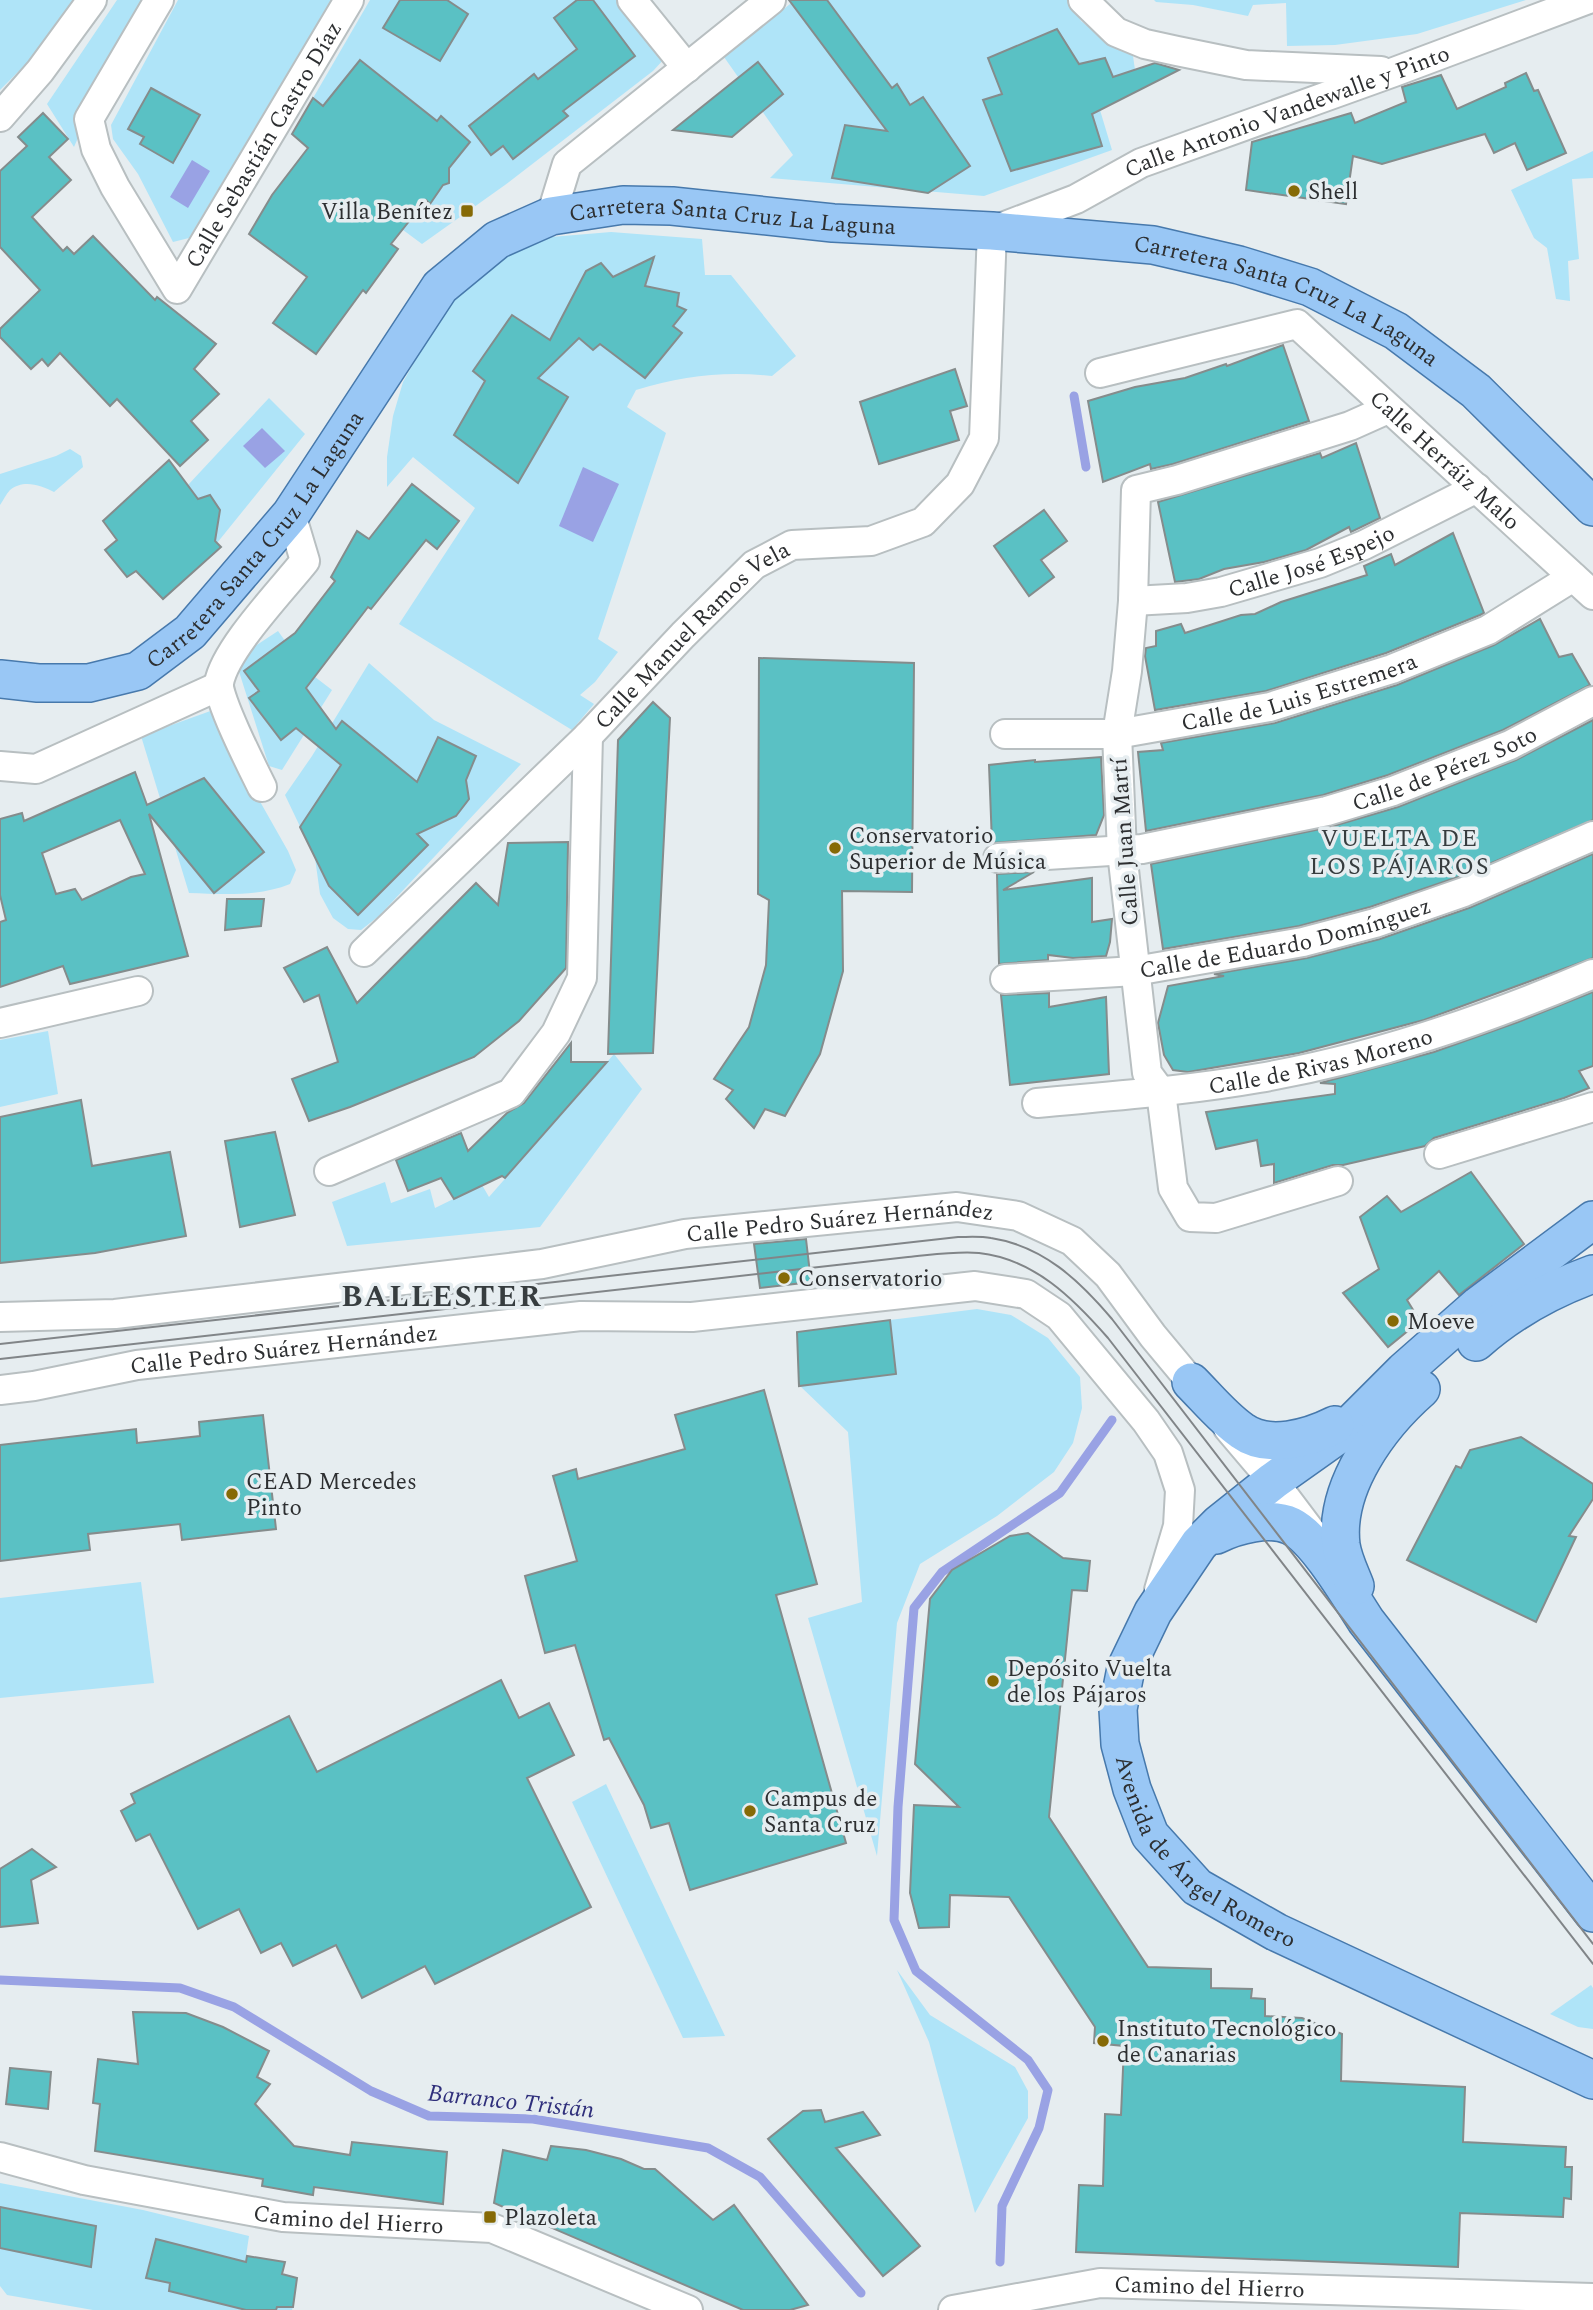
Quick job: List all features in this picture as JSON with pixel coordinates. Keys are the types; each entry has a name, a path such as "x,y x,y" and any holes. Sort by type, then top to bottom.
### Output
{"main road":[{"name":"Carretera Santa Cruz La Laguna","path":"0,680 89,683 138,671 190,632 291,514 356,419 440,287 497,240 551,216 623,205 672,205 833,223 992,231 1153,245 1239,265 1310,287 1396,331 1476,391 1593,507"},
{"name":"Avenida de Ángel Romero","path":"1593,1220 1479,1306 1405,1371 1345,1430 1273,1481 1219,1524 1199,1544 1153,1612 1126,1668 1118,1709 1123,1756 1132,1789 1150,1835 1197,1887 1276,1932 1593,2080"},
{"path":"1366,1620 1340,1535 1346,1499 1359,1463 1381,1431 1406,1403 1491,1328 1533,1299 1593,1274"},
{"path":"1191,1382 1242,1432 1261,1439 1289,1440 1314,1436 1359,1416"},
{"path":"1199,1544 1240,1527 1269,1521 1288,1525 1303,1534 1366,1620 1593,1913"},
{"path":"1506,2040 1545,2043 1593,2060"}],"street":[{"path":"0,117 40,71 92,0"},
{"name":"Calle Sebastián Castro Díaz","path":"159,0 89,119 96,149 115,187 177,289 349,0"},
{"path":"632,0 687,68"},
{"path":"551,216 567,164 771,0"},
{"path":"1083,0 1116,32 1146,44 1246,65 1394,72"},
{"name":"Calle Antonio Vandewalle y Pinto","path":"992,231 1076,199 1141,163 1586,0"},
{"name":"Calle Manuel Ramos Vela","path":"364,952 587,736 682,635 754,565 792,545 871,541 923,522 960,484 984,438 992,231"},
{"name":"Calle Herráiz Malo","path":"1100,373 1297,324 1583,586"},
{"name":"Calle Juan Martí","path":"1339,1181 1216,1218 1190,1217 1173,1188 1161,1093 1147,1073 1122,852 1116,734 1127,671 1133,601 1136,490 1177,480 1350,426 1388,409"},
{"name":"Calle José Espejo","path":"1133,601 1187,598 1221,592 1320,563 1364,545 1477,488"},
{"path":"262,787 244,752 219,686 229,655 305,561 291,514"},
{"name":"Calle de Luis Estremera","path":"1005,734 1116,734 1270,707 1392,668 1488,630 1583,586"},
{"path":"0,766 36,769 219,686"},
{"name":"Calle de Pérez Soto","path":"998,858 1122,852 1327,811 1393,791 1510,745 1593,701"},
{"path":"329,1171 511,1093 556,1033 582,978 587,736"},
{"name":"Calle de Eduardo Domínguez","path":"1005,979 1135,971 1303,942 1375,923 1464,892 1593,836"},
{"name":"Calle de Rivas Moreno","path":"1037,1102 1161,1093 1313,1067 1403,1044 1477,1020 1593,974"},
{"path":"0,1023 138,991"},
{"path":"1439,1154 1593,1107"},
{"name":"Calle Pedro Suárez Hernández","path":"0,1317 115,1314 542,1264 685,1234 957,1207 1018,1216 1072,1241 1108,1275 1153,1336 1273,1481"},
{"name":"Calle Pedro Suárez Hernández","path":"0,1390 34,1386 137,1365 581,1316 692,1317 975,1286 1026,1294 1059,1316 1146,1421 1168,1453 1180,1490 1178,1526 1153,1612"},
{"path":"1273,1481 1312,1532 1334,1573"},
{"name":"Camino del Hierro","path":"0,2157 84,2180 283,2217 492,2228 645,2301 688,2310"},
{"name":"Camino del Hierro","path":"953,2310 1100,2283 1593,2298"}],"shaded area":[{"path":"0,0 74,0 32,58 0,90"},
{"path":"117,0 144,0 79,109 80,133 74,147 47,104"},
{"path":"178,0 331,0 189,238 173,242 138,174 113,139 111,125"},
{"path":"370,0 619,0 665,58 653,71 505,185 422,244 349,190 298,124"},
{"path":"795,0 1069,0 1081,21 1133,56 1135,70 1145,87 1100,110 1112,150 984,196 770,178 793,155 724,57"},
{"path":"1154,0 1526,0 1417,34 1335,45 1287,46 1286,3 1253,5 1248,16"},
{"path":"1593,151 1593,178 1572,179 1579,259 1568,261 1570,301 1556,299 1547,248 1534,238 1511,190"},
{"path":"611,232 702,239 705,275 731,275 796,356 772,376 703,376 636,390 627,407 666,433 598,639 618,652 595,682 580,695 594,704 572,730 399,624 475,508 413,457 387,487 387,457 393,416 403,382 444,310 472,278 527,239"},
{"path":"269,398 305,434 217,543 172,497 188,485"},
{"path":"70,449 81,456 83,467 54,492 38,485 21,485 10,490 0,505 0,474"},
{"path":"278,631 306,670 332,690 282,770 269,766 235,659"},
{"path":"369,663 434,720 521,764 379,916 361,930 348,929 333,918 320,894 315,858 285,795"},
{"path":"216,709 258,798 288,851 296,870 290,884 253,893 189,893 141,736"},
{"path":"48,1031 58,1094 0,1107 0,1040"},
{"path":"614,1054 642,1089 540,1227 347,1246 332,1202 385,1182 391,1203 430,1189 435,1208 482,1185 489,1197"},
{"path":"977,1309 1011,1315 1048,1338 1080,1377 1082,1408 1073,1443 1054,1472 997,1516 920,1564 897,1623 877,1856 808,1618 862,1602 848,1432 800,1386 896,1374 890,1320"},
{"path":"141,1582 154,1683 0,1698 0,1598"},
{"path":"606,1784 725,2036 683,2038 572,1802"},
{"path":"897,1970 930,2015 1015,2067 1028,2091 1028,2118 975,2213 929,2042"},
{"path":"1591,1985 1593,2029 1578,2027 1550,2014"},
{"path":"0,2183 143,2210 249,2236 240,2297 293,2307 292,2310 93,2310 7,2295 0,2286"}],"water":[{"path":"192,160 210,171 188,208 170,197"},
{"path":"262,428 285,451 265,468 243,446"},
{"path":"583,467 619,484 593,542 559,526"}],"building":[{"path":"400,0 447,0 468,14 440,61 383,28"},
{"path":"577,0 593,0 635,56 563,111 568,116 513,159 503,146 491,155 469,126 534,74 538,79 577,49 554,18"},
{"path":"789,0 827,0 892,88 897,84 910,105 923,97 970,166 928,193 832,178 845,125 887,131"},
{"path":"1057,29 1079,64 1105,58 1113,77 1155,63 1179,70 1092,114 1102,146 1011,171 983,100 1002,94 988,58"},
{"path":"360,60 437,121 441,116 470,142 449,168 449,183 443,185 430,204 426,200 391,244 398,249 366,293 363,290 316,354 273,323 307,277 249,234 272,195 308,148 292,134 313,98 323,106"},
{"path":"758,62 783,94 732,137 673,130"},
{"path":"1526,73 1534,91 1538,90 1566,153 1527,170 1515,143 1494,153 1485,134 1382,164 1353,156 1346,204 1246,190 1252,142 1351,113 1355,123 1406,102 1402,87 1441,75 1457,109 1506,87 1505,83"},
{"path":"151,88 200,115 173,163 140,144 144,137 128,129"},
{"path":"43,113 68,139 49,157 71,180 32,217 63,251 67,247 74,254 93,236 155,300 157,297 216,344 194,369 219,394 191,421 208,440 180,466 117,399 110,406 60,353 48,366 42,359 31,369 0,337 0,329 40,290 0,247 0,171 27,146 18,137"},
{"path":"654,257 645,286 679,293 677,306 686,310 673,326 682,333 645,378 600,344 593,350 579,338 538,378 568,397 518,483 454,435 485,381 473,371 512,315 550,340 586,271 601,263 613,277"},
{"path":"1283,345 1309,421 1173,464 1151,469 1150,464 1103,482 1088,401 1135,387 1185,378 1226,364 1227,366"},
{"path":"955,369 967,406 950,411 959,440 879,464 860,402"},
{"path":"1356,443 1380,518 1351,532 1349,527 1306,550 1264,562 1224,569 1199,579 1175,582 1158,502 1320,453 1322,458"},
{"path":"169,460 198,499 210,495 220,510 215,541 221,547 163,599 136,571 127,577 105,550 117,540 103,521"},
{"path":"412,484 459,521 437,549 426,540 371,609 368,607 306,688 336,729 342,721 417,782 438,737 476,756 466,780 469,799 456,816 417,834 428,845 358,915 329,886 300,827 341,765 296,728 281,740 249,698 259,691 244,671 295,633 335,581 331,577 357,531 369,539"},
{"path":"1044,510 1067,541 1041,560 1054,577 1029,596 994,546"},
{"path":"1453,533 1484,613 1386,653 1266,691 1155,710 1145,656 1146,648 1156,646 1156,631 1181,624 1185,633 1241,615 1255,614 1281,602 1367,575 1364,566 1391,554 1395,565"},
{"path":"1540,619 1559,657 1572,654 1590,685 1503,730 1388,775 1323,795 1146,831 1138,752 1163,750 1161,743 1275,723 1397,685 1494,645"},
{"path":"759,658 914,663 912,892 842,891 843,971 820,1054 785,1116 765,1109 754,1128 726,1099 733,1090 714,1079 749,1027 766,965 769,900 758,894"},
{"path":"653,702 670,718 653,1053 608,1054 618,740"},
{"path":"1593,720 1593,820 1458,877 1370,907 1299,926 1163,949 1151,864 1330,827 1398,807 1516,760"},
{"path":"1101,757 1104,815 1096,835 992,843 989,765"},
{"path":"135,772 147,805 204,778 264,852 214,893 149,814 188,956 70,984 63,966 0,987 0,922 6,920 0,895 0,819 22,813 24,821","holes":["120,820 145,874 131,877 82,900 75,889 56,894 42,853"]},
{"path":"568,842 566,968 519,1021 474,1057 309,1121 292,1079 338,1062 319,995 304,1002 284,968 327,947 357,1003 476,883 498,905 508,843"},
{"path":"1593,854 1593,958 1424,1020 1299,1053 1188,1072 1173,1070 1164,1055 1158,1023 1168,986 1224,976 1214,974 1307,958 1380,939 1469,908"},
{"path":"1034,872 1003,890 1092,878 1092,922 1112,919 1106,956 1073,958 1048,955 1048,960 999,964 997,874"},
{"path":"227,899 264,899 261,926 225,930"},
{"path":"1593,992 1593,1066 1579,1071 1589,1088 1434,1138 1425,1146 1333,1165 1274,1183 1274,1164 1261,1166 1257,1140 1216,1149 1206,1112 1335,1094 1335,1084 1320,1083 1434,1052"},
{"path":"1049,993 1049,1007 1106,997 1109,1074 1010,1085 1001,995"},
{"path":"571,1043 571,1062 607,1062 505,1178 502,1176 454,1199 441,1178 408,1191 396,1160 461,1133 468,1151 507,1113 524,1103"},
{"path":"81,1100 92,1166 170,1152 186,1236 95,1253 0,1263 0,1117"},
{"path":"275,1132 295,1215 240,1227 225,1141"},
{"path":"1471,1172 1524,1244 1459,1295 1439,1271 1407,1300 1420,1321 1388,1347 1343,1293 1379,1269 1360,1217 1387,1196 1401,1212"},
{"path":"806,1239 811,1282 760,1288 754,1244"},
{"path":"890,1320 896,1374 799,1386 797,1332"},
{"path":"764,1390 817,1584 776,1595 846,1843 690,1890 669,1823 651,1828 644,1805 609,1738 604,1740 575,1645 545,1653 525,1576 577,1561 553,1476 576,1469 578,1479 685,1449 675,1415"},
{"path":"263,1415 276,1529 182,1540 180,1524 88,1534 90,1550 0,1561 0,1445 136,1429 137,1443 200,1436 199,1422"},
{"path":"1521,1437 1593,1484 1593,1499 1569,1536 1576,1537 1536,1622 1407,1560 1456,1466 1461,1468 1470,1450"},
{"name":"Instituto Tecnológico de Canarias","path":"1028,1533 1063,1558 1090,1561 1087,1591 1072,1590 1049,1817 1148,1967 1211,1969 1211,1988 1252,1989 1251,1998 1265,1999 1265,2016 1302,2018 1342,2034 1341,2081 1465,2087 1463,2142 1566,2147 1565,2167 1572,2167 1571,2199 1564,2198 1563,2217 1460,2213 1458,2267 1076,2252 1079,2185 1103,2186 1105,2114 1121,2115 1124,2046 1094,2043 1095,2027 1009,1897 950,1895 949,1927 919,1928 910,1893 914,1805 959,1807 915,1764 930,1599 952,1570 1010,1536"},
{"path":"501,1680 519,1718 549,1703 574,1755 527,1778 591,1907 435,1984 425,1966 362,1998 336,1945 293,1966 281,1943 261,1953 239,1909 198,1929 150,1834 136,1841 121,1811 135,1803 131,1794 289,1716 317,1772"},
{"path":"32,1849 56,1867 31,1880 38,1923 0,1927 0,1869"},
{"path":"133,2012 186,2013 223,2027 269,2051 257,2077 270,2084 255,2104 294,2146 350,2155 352,2142 447,2152 443,2204 314,2187 313,2195 262,2186 263,2179 95,2151 100,2104 93,2103 98,2059 138,2064"},
{"path":"10,2068 51,2072 48,2109 6,2104"},
{"path":"821,2110 825,2122 863,2112 880,2135 836,2148 920,2246 883,2276 768,2139 803,2111"},
{"path":"551,2146 586,2150 621,2159 644,2169 655,2169 713,2220 734,2205 808,2305 790,2310 743,2310 494,2203 503,2150 547,2160"},
{"path":"0,2207 96,2226 91,2267 0,2248"},
{"path":"156,2239 246,2262 247,2256 285,2262 282,2274 297,2278 293,2307 246,2310 169,2291 170,2283 146,2278"}],"waterway":[{"path":"1074,396 1086,467"},
{"path":"1000,2262 1002,2206 1039,2128 1048,2090 1028,2060 916,1971 894,1920 898,1807 914,1608 942,1572 1060,1493 1112,1420"},
{"name":"Barranco Tristán","path":"0,1980 180,1988 234,2007 371,2091 429,2116 533,2119 708,2148 760,2177 861,2293"}],"tram line":[{"path":"0,1344 958,1237 991,1238 1010,1242 1059,1267 1112,1319 1593,1944"},
{"path":"0,1359 934,1254 979,1253 1017,1263 1035,1272 1066,1295 1108,1338 1593,1964"}],"place":[{"name":"Shell","path":"1294,191"},
{"name":"Villa Benítez","path":"467,211"},
{"name":"Conservatorio Superior de Música","path":"835,848"},
{"name":"Conservatorio","path":"784,1278"},
{"name":"Moeve","path":"1393,1321"},
{"name":"CEAD Mercedes Pinto","path":"232,1494"},
{"name":"Depósito Vuelta de los Pájaros","path":"993,1681"},
{"name":"Campus de Santa Cruz","path":"750,1811"},
{"name":"Instituto Tecnológico de Canarias","path":"1103,2041"},
{"name":"Plazoleta","path":"490,2217"}],"district":[{"name":"VUELTA DE LOS PÁJAROS","path":"1400,852"},
{"name":"BALLESTER","path":"442,1296"}]}
